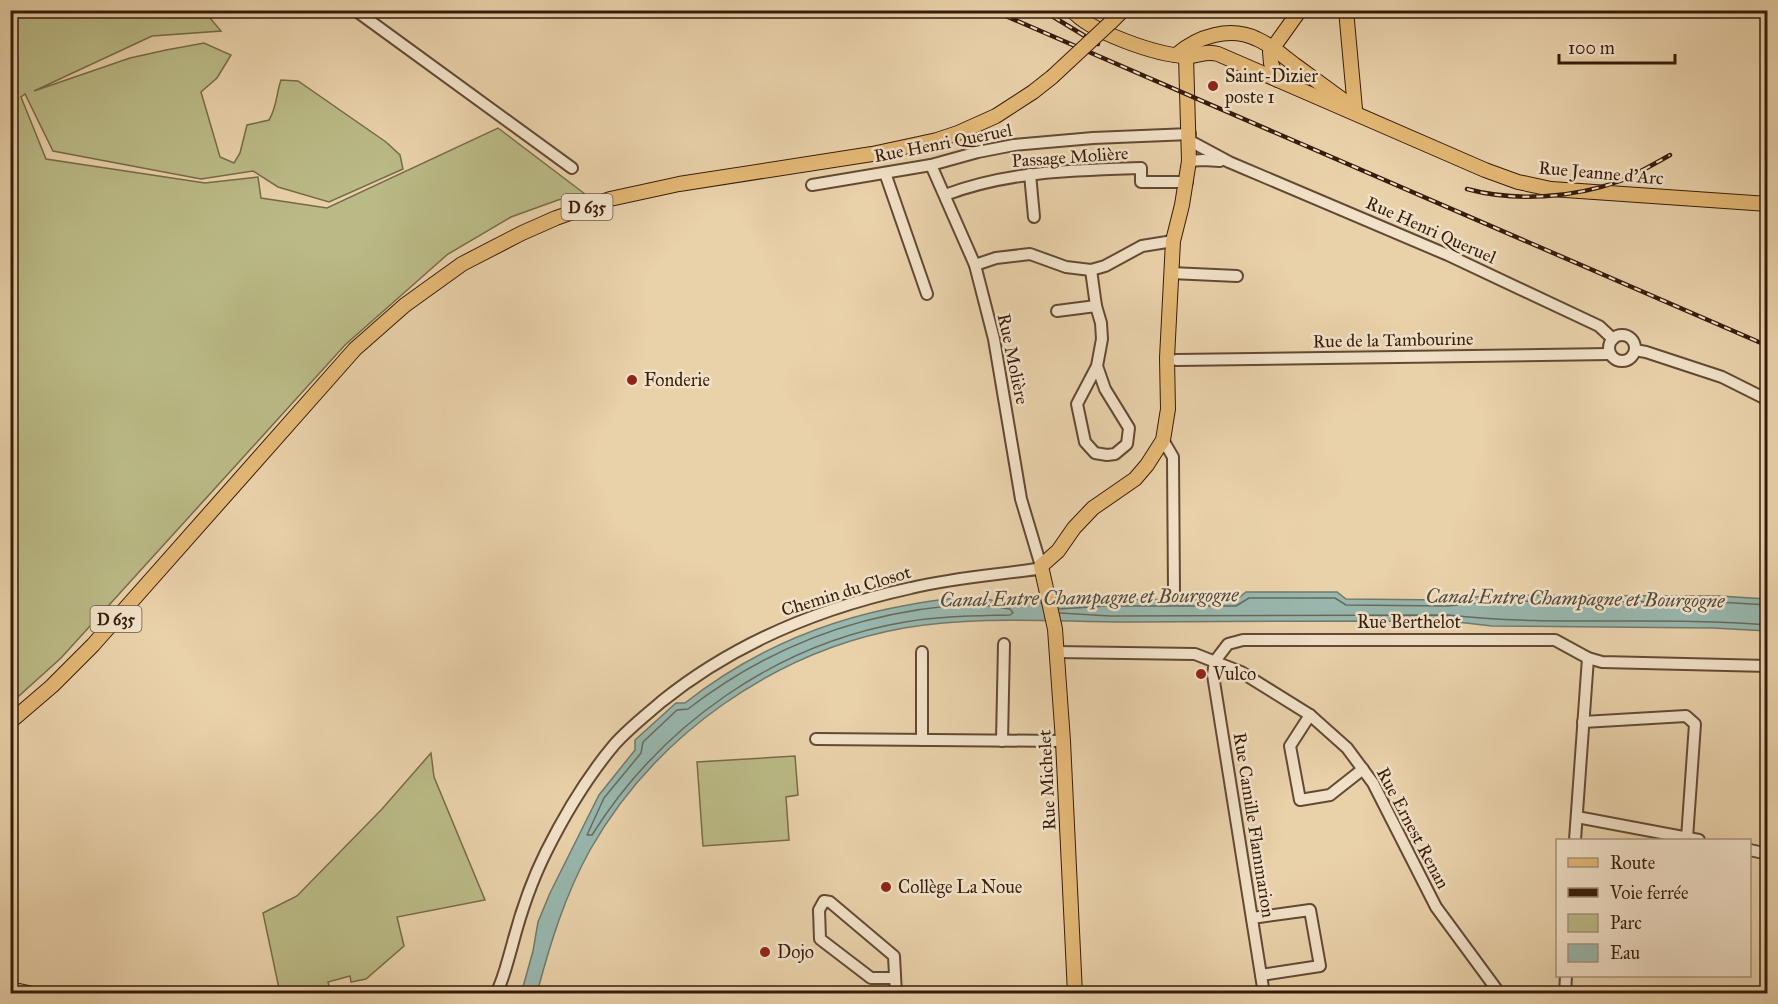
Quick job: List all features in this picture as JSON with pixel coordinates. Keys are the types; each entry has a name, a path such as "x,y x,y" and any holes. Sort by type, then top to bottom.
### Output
{"main road":[{"path":"1041,566 1058,551 1092,508 1135,479 1163,440 1168,409 1167,358 1173,241 1187,182 1189,161 1190,138 1181,55 1145,47 1097,29 1087,24 1072,10"},
{"name":"D 635","path":"10,722 52,686 93,645 355,350 405,305 462,264 530,229 610,199 679,184 872,154 937,140 958,133 996,116 1026,98 1052,77 1123,10"},
{"path":"1278,80 1270,58 1272,48 1300,10"},
{"path":"1346,10 1355,109"},
{"name":"Rue Jeanne d'Arc","path":"1181,55 1196,41 1211,35 1228,33 1248,35 1272,48 1372,121"},
{"name":"Rue Jeanne d'Arc","path":"1181,55 1213,52 1485,170 1535,186 1767,204"},
{"path":"1304,92 1329,90 1352,73"},
{"name":"Rue Michelet","path":"1041,566 1055,629 1076,993"},
{"path":"10,989 33,993"}],"street":[{"path":"355,10 572,168"},
{"name":"Rue Henri Queruel","path":"812,185 931,165 1014,145 1093,138 1190,138 1229,162 1448,255 1599,326 1613,339"},
{"name":"Rue Henri Queruel","path":"1189,161 1203,159 1229,162"},
{"name":"Rue Molière","path":"931,165 975,265 994,339 1021,499 1041,566"},
{"name":"Passage Molière","path":"945,195 973,185 1030,174 1141,168 1142,182 1187,182"},
{"path":"885,173 927,294"},
{"path":"1030,174 1034,217"},
{"path":"975,265 1004,256 1030,254 1066,267 1091,270 1106,266 1153,242 1173,241"},
{"path":"1091,270 1102,339 1097,366 1077,404 1084,442 1095,453 1107,455 1122,450 1127,444 1129,428 1128,423 1105,390 1097,366"},
{"path":"1171,273 1237,276"},
{"path":"1057,311 1096,306"},
{"path":"1620,335 1634,342 1635,350 1631,357 1624,361 1616,360 1610,354 1609,346 1613,339 1620,335"},
{"path":"1635,350 1722,377 1767,400"},
{"name":"Rue de la Tambourine","path":"1176,360 1610,354"},
{"path":"1163,440 1173,457 1174,592"},
{"name":"Chemin du Closot","path":"496,993 506,975 525,902 545,855 567,813 614,746 642,718 676,691 744,647 777,629 816,615 911,588 950,580 1037,569 1041,566"},
{"name":"Rue Berthelot","path":"1215,661 1228,644 1236,640 1555,640 1588,658 1602,662 1767,666"},
{"path":"1002,741 1004,644"},
{"path":"1056,651 1189,652 1215,661"},
{"path":"921,740 922,652"},
{"path":"1575,839 1588,658"},
{"name":"Rue Ernest Renan","path":"1215,661 1241,672 1310,715 1347,748 1373,783 1436,907 1500,993"},
{"name":"Rue Camille Flammarion","path":"1215,661 1213,675 1264,993"},
{"path":"1310,715 1290,746 1300,800 1330,795 1363,769"},
{"path":"1583,722 1686,716 1695,724 1687,838"},
{"path":"816,739 1063,741"},
{"path":"1577,817 1693,839"},
{"path":"1751,850 1767,854"},
{"path":"895,978 871,978 820,939 820,906 824,901 830,902 894,956 896,993"},
{"path":"1252,918 1310,910 1320,966 1261,975"},
{"path":"1565,993 1566,977"}],"green space":[{"path":"11,10 204,11 221,31 152,36 34,91 130,58 204,43 231,55 217,78 201,92 220,157 234,163 240,153 247,125 269,120 274,110 281,80 298,81 386,142 400,155 403,169 329,202 278,187 253,171 201,179 53,151 25,94 21,97 46,159 205,183 258,177 261,198 327,208 498,128 585,194 558,200 511,217 448,254 345,345 61,658 11,703"},
{"path":"431,753 434,777 485,900 397,917 404,946 366,979 351,982 350,976 328,982 331,993 280,993 263,913 297,896 382,809"},
{"path":"795,756 798,795 786,797 789,840 703,846 697,762"}],"water":[{"name":"Canal Entre Champagne et Bourgogne","path":"1246,592 1337,592 1346,599 1448,600 1494,595 1719,596 1767,599 1767,631 1713,628 1492,626 1448,621 988,620 904,628 856,639 810,656 765,678 723,704 684,735 648,770 617,808 581,867 559,920 537,993 521,994 538,922 550,893 599,795 635,750 635,740 676,703 685,703 736,668 763,653 790,640 848,619 933,601 968,598 1017,603 1236,600"}],"railway":[{"path":"992,10 1768,346"},
{"path":"1042,10 1098,44"},
{"path":"1467,189 1524,197 1583,191 1620,181 1670,155"}],"place":[{"name":"Saint-Dizier poste 1","path":"1213,86"},
{"name":"Fonderie","path":"632,380"},
{"name":"Vulco","path":"1201,674"},
{"name":"Collège La Noue","path":"886,887"},
{"name":"Dojo","path":"765,952"}]}
